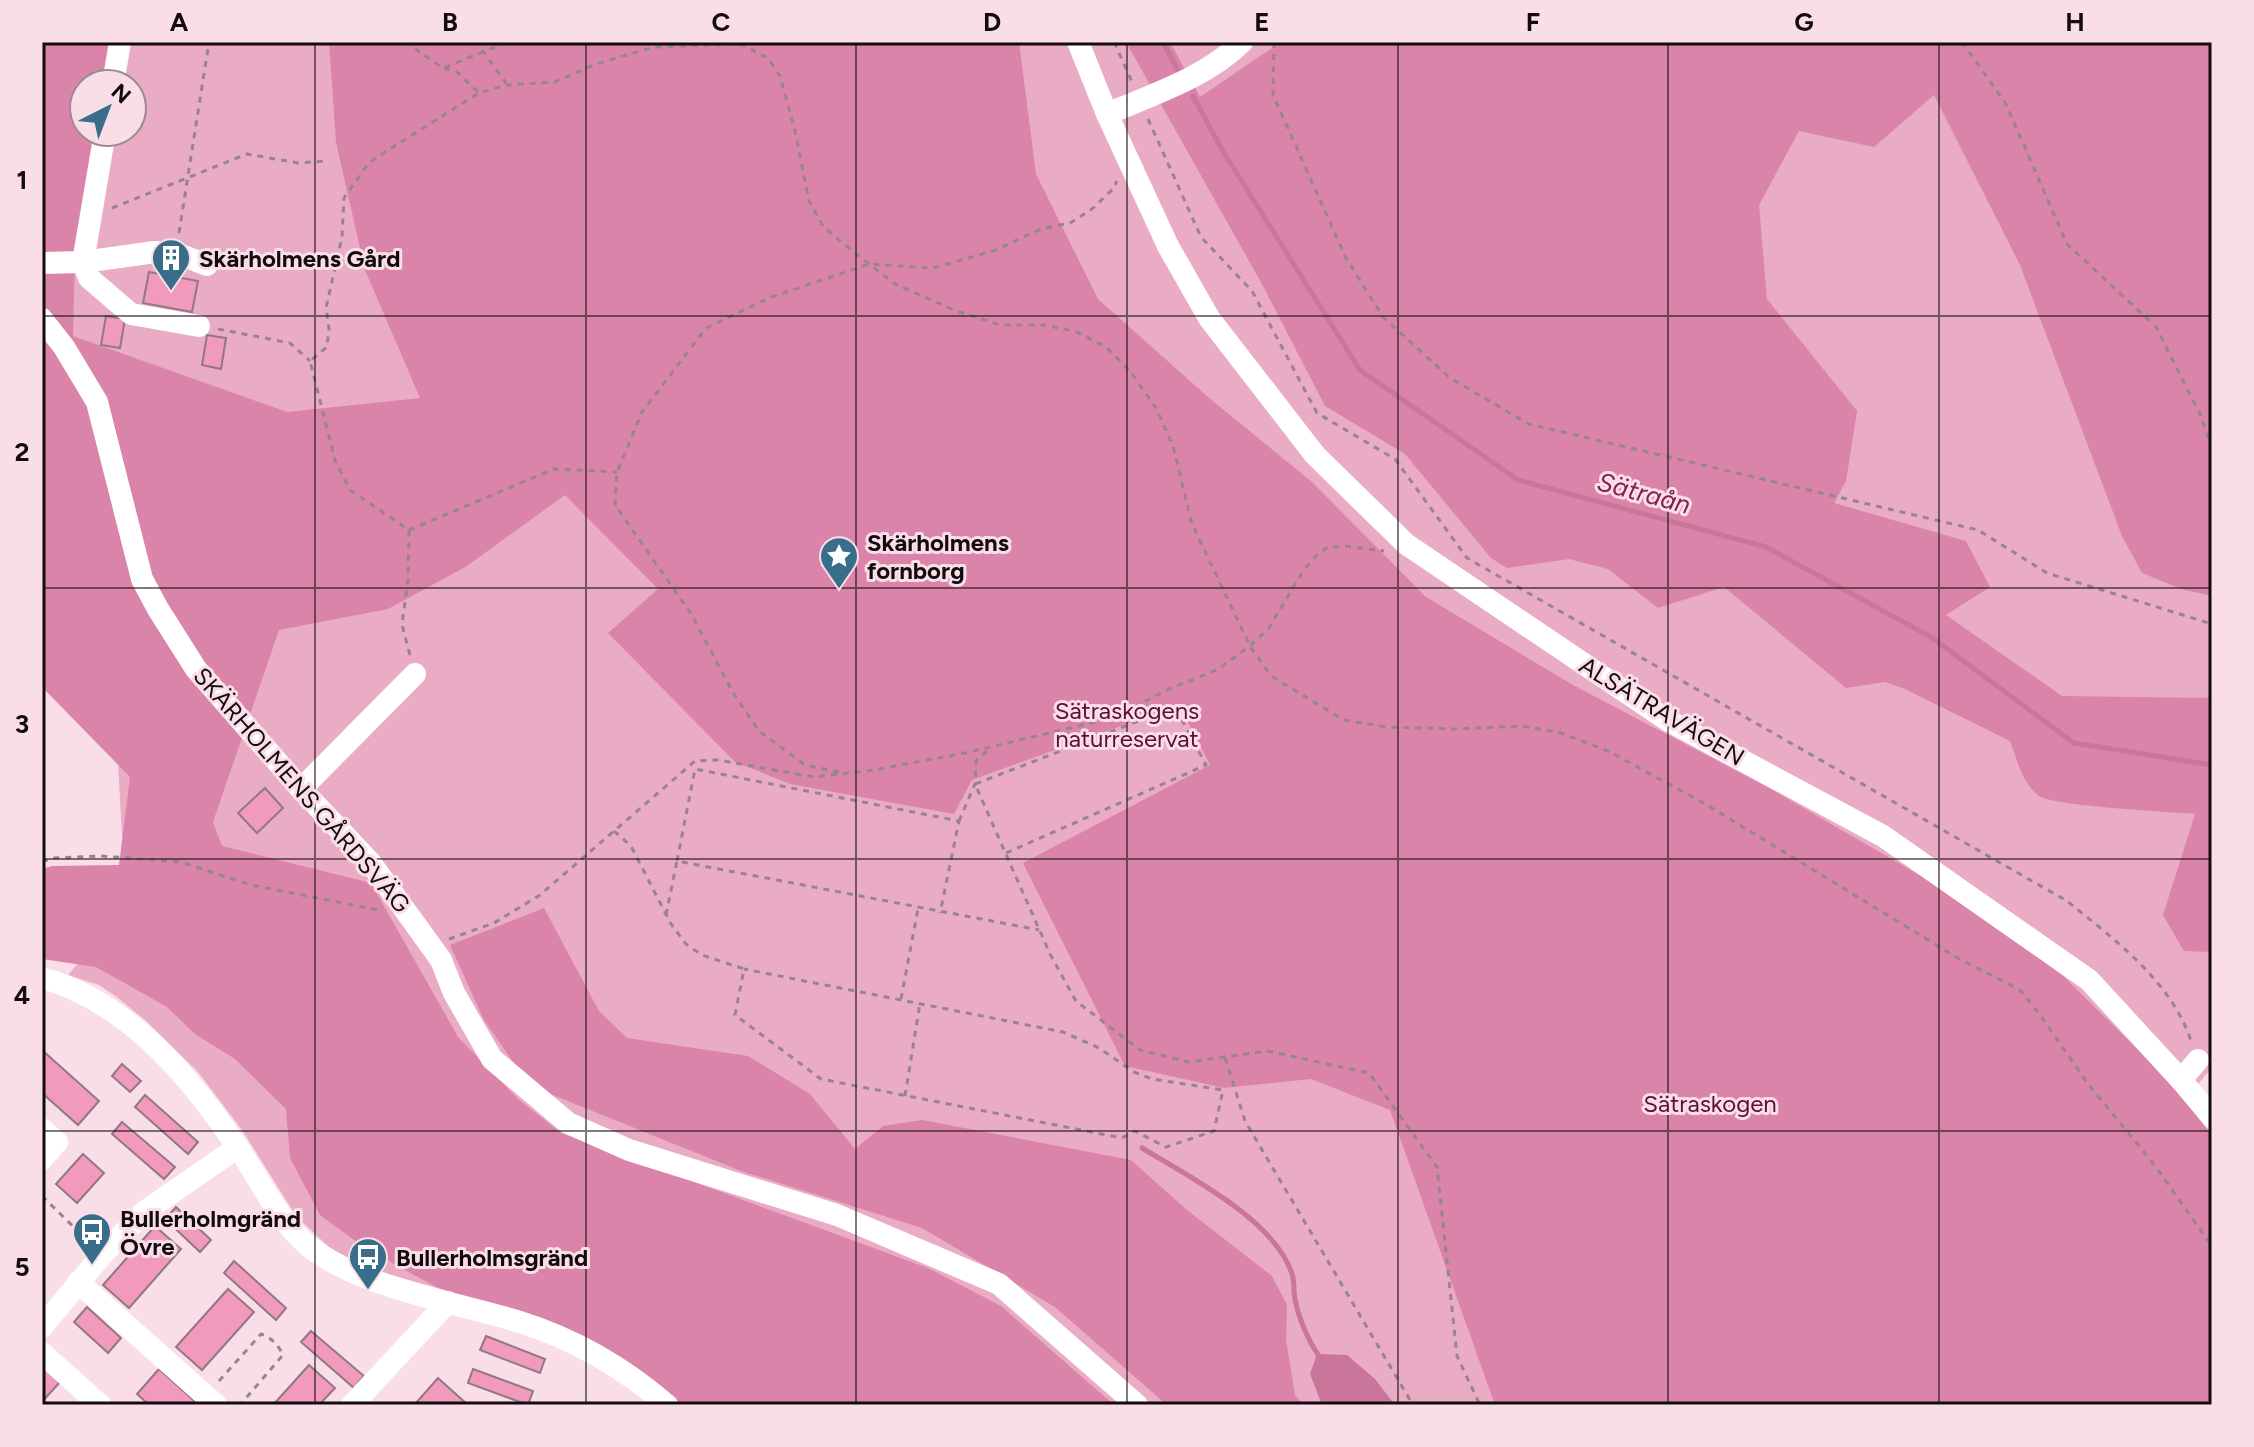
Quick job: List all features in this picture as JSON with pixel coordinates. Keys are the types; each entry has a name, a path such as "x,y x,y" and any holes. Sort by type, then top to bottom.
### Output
{"street":[{"path":"116,68 120,42"},
{"name":"ALSÄTRAVÄGEN","path":"1078,42 1107,114 1168,246 1209,318 1315,455 1406,544 1667,720 1883,836 2089,980 2212,1117"},
{"path":"1107,114 1184,82 1242,42"},
{"path":"102,148 83,262 89,278 131,314 199,326"},
{"path":"42,263 83,262 155,252 176,253 207,265"},
{"name":"SKÄRHOLMENS GÅRDSVÄG","path":"42,319 64,347 97,402 142,579 152,599 196,669 370,862 441,960 454,993 492,1059 568,1123 629,1150 837,1215 999,1284 1137,1405"},
{"path":"301,789 415,674"},
{"path":"42,978 94,999 122,1018 186,1079 238,1147 294,1230 319,1252 357,1273 522,1322 557,1336 622,1370 667,1405"},
{"path":"2181,1080 2198,1060"},
{"path":"42,1129 57,1142 42,1159"},
{"path":"42,1327 78,1282 144,1212 238,1147"},
{"path":"78,1282 211,1400"},
{"path":"365,1401 448,1302"},
{"path":"42,1353 100,1405"}],"path":[{"path":"176,253 209,42"},
{"path":"405,42 443,68 457,72 479,93"},
{"path":"443,68 508,42"},
{"path":"1274,42 1273,95 1346,258 1383,317 1450,378 1529,424 1978,530 2047,573 2212,624"},
{"path":"1962,42 2006,104 2067,244 2156,327 2200,414 2212,448"},
{"path":"310,361 327,347 329,329 326,308 342,237 344,198 368,164 377,157 479,93 507,85 554,82 596,64 654,47 740,44 768,58 780,76 809,201 823,226 895,284 954,310 1000,325 1045,325 1077,332 1106,347 1130,371 1162,420 1173,446 1192,524 1250,646 1271,676 1344,720 1414,728 1521,726 1558,732 1608,751 1702,802 1956,957 2020,990 2088,1084 2153,1163 2212,1246"},
{"path":"482,50 507,85"},
{"path":"1143,107 1201,237 1252,291 1317,413 1395,459 1467,558"},
{"path":"90,217 247,154 298,163 327,161"},
{"path":"843,773 805,765 759,731 732,691 692,615 615,505 617,472 642,412 706,328 769,298 869,264 933,268 993,251 1041,229 1070,223 1092,209 1113,189 1121,172 1130,163"},
{"path":"199,326 290,343 310,361 335,460 350,490 409,530"},
{"path":"409,530 554,469 617,472"},
{"path":"409,530 408,579 402,625 415,674"},
{"path":"430,944 494,923 516,911 561,878 695,761 718,760 814,777 939,758 1112,718 1169,689 1217,670 1250,646 1269,628 1303,571 1328,547 1395,551 1406,544"},
{"path":"1455,551 2067,901 2133,954 2184,1019 2198,1060"},
{"path":"975,784 1175,707 1206,765 1006,853"},
{"path":"940,913 959,821 975,784 976,761 997,744"},
{"path":"666,915 695,769 959,821"},
{"path":"975,784 1039,930 1076,1001 1140,1050 1189,1062 1267,1051 1369,1073 1437,1167 1457,1356 1480,1405"},
{"path":"614,831 631,846 666,915 686,944 702,955 744,969 1063,1032 1099,1048 1134,1072 1152,1079 1223,1090 1214,1131 1166,1147 1135,1131 1122,1138 821,1079 735,1015 744,969"},
{"path":"42,862 53,858 101,856 181,862 251,885 410,917"},
{"path":"677,861 1039,930"},
{"path":"901,999 918,909"},
{"path":"905,1096 920,1003"},
{"path":"1225,1057 1245,1121 1413,1405"},
{"path":"42,1196 102,1255"},
{"path":"211,1400 261,1334 269,1337 283,1355 240,1405"}],"green space":[{"name":"Sätraskogens naturreservat","path":"42,42 2212,42 2212,1068 2183,1101 2212,1405 683,1405 578,1334 386,1274 331,1249 296,1216 242,1130 198,1072 118,998 99,985 68,975 126,906 115,710 42,640"},
{"name":"Sätraskogen","path":"42,42 109,42 105,68 68,68 68,148 92,148 75,253 73,336 287,412 420,398 365,270 336,142 329,42 1019,42 1036,174 1098,299 1208,397 1312,482 1426,597 1573,685 1769,788 1959,898 2063,976 2167,1078 2212,1135 2212,1405 1495,1405 1390,1110 1311,1079 1224,1088 1125,1066 1023,863 1210,765 1179,705 972,780 954,814 790,784 735,762 608,633 658,589 565,495 467,566 388,609 279,630 213,822 222,846 371,883 458,1037 518,1099 561,1133 928,1268 1001,1306 1114,1405 682,1405 630,1364 578,1334 438,1288 365,1248 320,1215 290,1158 286,1109 235,1059 195,1034 167,1007 96,967 42,959 42,869 52,866 119,865 130,777 42,687"},
{"path":"1126,42 1170,42 1200,97 1281,42 2212,42 2212,596 2181,589 2142,573 2122,536 2020,265 1934,95 1874,147 1799,131 1759,205 1767,299 1857,411 1846,481 1834,503 1966,541 1990,587 1946,615 2062,696 2212,698 2212,952 2184,951 2163,915 2195,814 2088,806 2039,796 2024,778 2010,741 1885,682 1846,688 1724,587 1658,608 1608,569 1569,559 1507,568 1491,558 1405,454 1325,406 1263,286"},
{"path":"544,908 599,1011 627,1038 748,1056 810,1094 855,1149 883,1126 922,1120 1131,1160 1187,1210 1272,1276 1287,1305 1286,1340 1295,1395 1303,1405 1167,1405 1055,1307 922,1228 741,1171 548,1093 520,1072 484,1020 450,945"}],"shaded area":[{"path":"1317,1354 1347,1355 1375,1379 1395,1405 1322,1405 1310,1374"}],"building":[{"name":"Skärholmens Gård","path":"149,272 198,281 192,312 143,303"},
{"path":"106,316 125,319 120,348 101,345"},
{"path":"207,335 226,338 221,369 202,365"},
{"path":"265,788 283,808 257,833 238,813"},
{"path":"42,1050 99,1101 78,1125 42,1093"},
{"path":"122,1064 141,1081 130,1092 112,1076"},
{"path":"145,1095 198,1142 188,1154 135,1107"},
{"path":"122,1122 175,1167 164,1179 112,1134"},
{"path":"83,1154 104,1173 77,1203 56,1184"},
{"path":"176,1207 211,1240 200,1252 165,1219"},
{"path":"155,1226 181,1249 129,1308 103,1285"},
{"path":"234,1261 286,1308 276,1320 224,1273"},
{"path":"228,1289 254,1312 202,1370 176,1347"},
{"path":"87,1307 121,1338 108,1353 74,1322"},
{"path":"311,1331 364,1376 354,1388 301,1342"},
{"path":"486,1336 545,1359 540,1373 480,1350"},
{"path":"309,1365 335,1388 319,1405 273,1405"},
{"path":"42,1366 60,1382 42,1402"},
{"path":"159,1369 199,1405 149,1405 137,1394"},
{"path":"473,1369 533,1391 528,1405 468,1383"},
{"path":"438,1378 468,1405 415,1404"}],"waterway":[{"name":"Sätraån","path":"1163,42 1180,74"},
{"name":"Sätraån","path":"1193,96 1221,148 1360,370 1518,480 1766,547 1931,637 2074,743 2212,765"},
{"path":"1142,1148 1228,1201 1268,1235 1283,1254 1292,1274 1299,1314 1319,1356"}],"place":[{"name":"Skärholmens Gård","path":"171,292"},
{"name":"Skärholmens fornborg","path":"839,590"},
{"name":"Bullerholmgränd Övre","path":"92,1266"},
{"name":"Bullerholmsgränd","path":"368,1291"}]}
